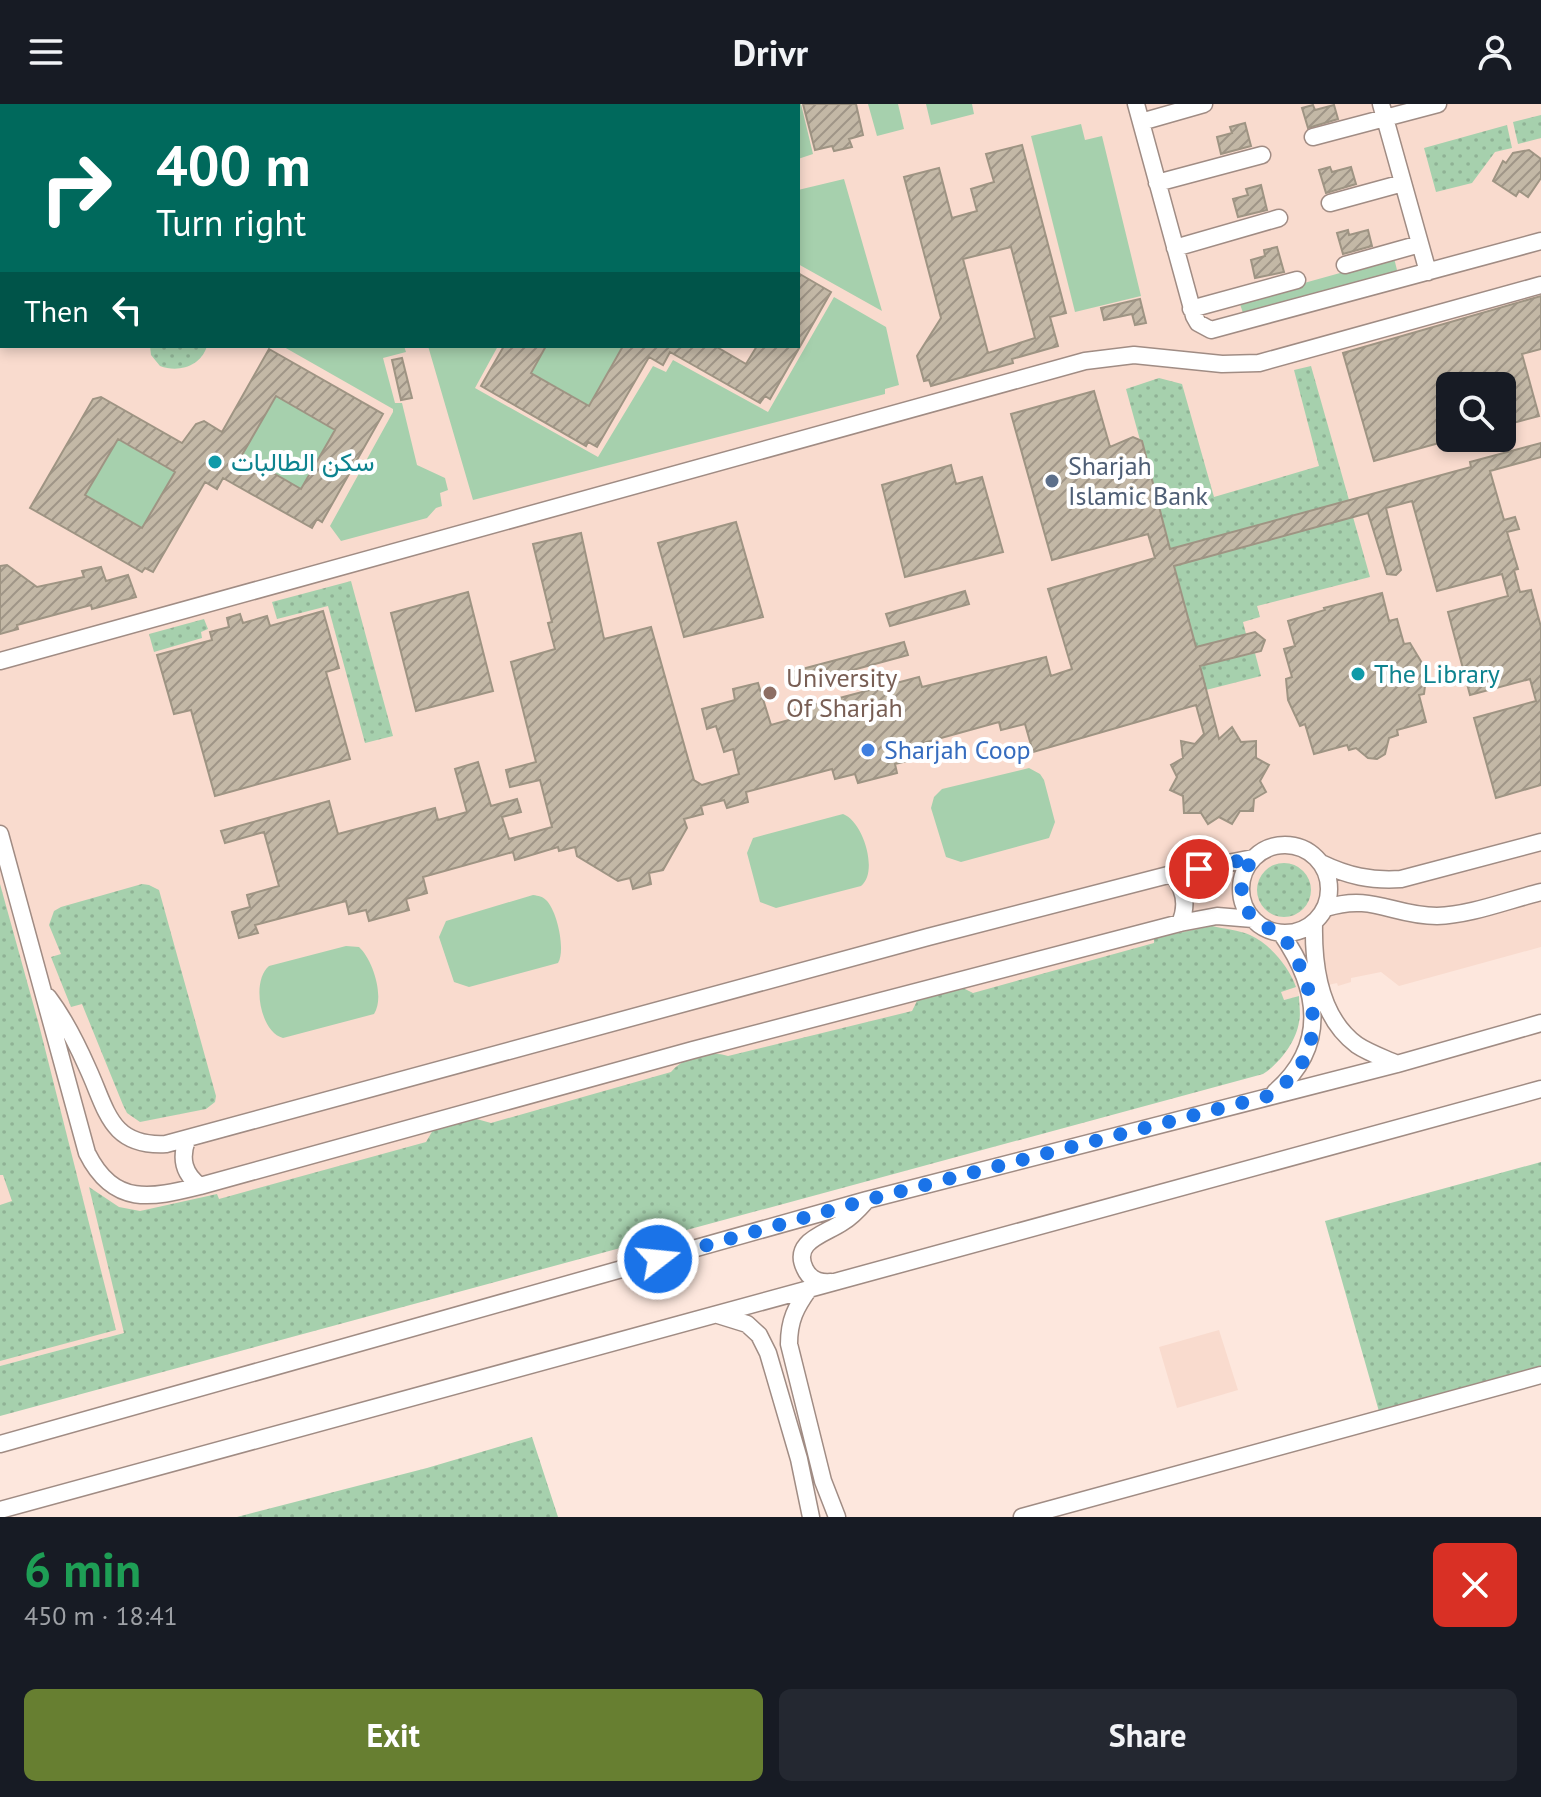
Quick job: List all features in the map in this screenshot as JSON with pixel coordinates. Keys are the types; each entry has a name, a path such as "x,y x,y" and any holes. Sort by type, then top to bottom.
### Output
{"street":[{"path":"1136,104 1191,309 1198,323 1211,330 1541,241"},
{"path":"1141,122 1204,104"},
{"path":"1313,137 1383,111 1438,104"},
{"path":"1383,111 1428,272"},
{"path":"1157,183 1262,155"},
{"path":"1330,203 1403,183"},
{"path":"1175,248 1279,218"},
{"path":"1345,265 1420,244"},
{"path":"1191,309 1297,280"},
{"path":"0,661 1085,361 1134,355 1222,364 1259,363 1541,285"},
{"path":"0,834 87,1153 104,1179 133,1195 157,1196 200,1186 708,1046 1180,923 1217,916 1253,919"},
{"path":"1321,863 1328,877 1330,893 1326,908 1314,923 1304,929 1281,933 1266,929 1253,919 1241,895 1241,882 1253,858 1263,850 1288,845 1301,847 1321,863 1340,872 1379,880 1401,879 1541,842"},
{"path":"41,989 60,1015 87,1065 112,1123 140,1143 166,1144 680,1003 1172,874 1253,858"},
{"path":"1172,874 1185,898 1180,923"},
{"path":"1326,908 1355,901 1371,902 1404,912 1440,916 1541,892"},
{"path":"1272,1095 1302,1063 1313,1031 1310,972 1314,923"},
{"path":"1281,933 1310,972 1337,1025 1361,1047 1397,1064"},
{"path":"0,1444 867,1200 1397,1064 1541,1023"},
{"path":"1313,1031 1337,1025"},
{"path":"0,1510 1541,1089"},
{"path":"187,1140 183,1160 186,1171 200,1186"},
{"path":"831,1282 817,1281 806,1273 802,1259 804,1246 813,1237 849,1218 867,1200"},
{"path":"809,1289 793,1312 789,1344 823,1481 837,1517"},
{"path":"713,1314 747,1324 759,1335 768,1353 799,1459 811,1517"},
{"path":"1022,1517 1541,1375"},
{"path":"783,1406 803,1401"}],"shaded area":[{"name":"University Of Sharjah","path":"800,104 1541,104 1541,947 1399,986 1381,972 1351,978 1351,982 1338,986 1337,983 1298,992 1299,996 1283,1000 1282,995 124,1333 0,1366 0,348 800,348"},
{"path":"1219,1330 1238,1390 1177,1408 1159,1347"}],"green space":[{"path":"800,104 801,104 813,154 800,158"},
{"path":"868,104 898,104 904,129 877,136"},
{"path":"926,104 972,104 974,114 931,125"},
{"path":"1541,115 1541,138 1518,144 1513,122"},
{"path":"1081,124 1085,140 1102,136 1141,296 1075,312 1031,136"},
{"path":"1507,125 1512,148 1495,152 1472,183 1436,192 1424,148"},
{"path":"844,179 882,311 800,265 800,190"},
{"path":"1394,258 1398,274 1244,316 1239,301"},
{"path":"834,297 886,327 899,385 885,389 885,394 473,500 429,348 497,348 475,388 598,457 653,366 666,372 673,360 768,412"},
{"path":"150,348 206,348 195,363 175,369 160,366 151,355"},
{"path":"286,348 405,348 406,352 383,358 395,403 402,403 417,465 445,478 448,490 440,493 442,506 427,518 341,541 330,526 393,409"},
{"path":"545,348 622,348 589,406 531,373"},
{"path":"1311,366 1349,500 1170,549 1126,389 1159,378 1182,384 1214,497 1319,466 1294,370"},
{"path":"267,391 335,430 301,489 234,450 247,446 272,404 263,398"},
{"path":"124,428 124,443 168,468 180,464 142,528 85,495"},
{"path":"1353,517 1370,577 1257,606 1260,617 1243,622 1246,634 1196,647 1174,566"},
{"path":"351,581 393,736 365,743 328,606 277,619 272,602"},
{"path":"204,619 208,629 201,632 202,638 154,652 149,634"},
{"path":"1255,653 1261,676 1206,690 1200,666"},
{"path":"1029,768 1044,780 1055,822 1049,838 961,862 946,857 931,808 934,797 942,789"},
{"path":"843,814 857,826 866,847 869,870 861,886 776,908 760,902 747,853 753,838"},
{"path":"1284,863 1303,871 1311,890 1303,909 1284,917 1265,909 1257,890 1265,871"},
{"path":"0,884 116,1330 0,1361 0,1205 12,1201 3,1175 0,1175"},
{"path":"142,884 159,890 216,1096 215,1102 206,1109 140,1122 127,1113 123,1105 82,1004 71,1007 51,957 61,954 49,925 54,911 61,907"},
{"path":"533,895 545,899 554,912 561,940 558,963 469,987 454,982 439,937 446,921"},
{"path":"1212,926 1246,933 1265,944 1284,964 1296,987 1281,992 1284,1000 1299,996 1297,1030 1286,1052 1263,1074 0,1416 0,1366 124,1333 89,1187 119,1207 140,1211 217,1194 219,1199 426,1142 433,1130 473,1118 491,1123 671,1072 697,1056 728,1056 912,1011 918,999 963,988 973,993 1154,943 1154,938"},
{"path":"346,946 359,947 373,969 378,989 374,1014 283,1038 275,1034 264,1017 261,1005 259,994 263,973 269,966"},
{"path":"1541,1162 1541,1368 1380,1415 1325,1221"},
{"path":"532,1437 558,1517 237,1517 427,1468"}],"building":[{"path":"803,104 856,104 863,135 849,139 852,147 834,151 832,146 815,150"},
{"path":"1313,105 1315,110 1334,105 1338,119 1308,128 1302,108"},
{"path":"1245,123 1251,146 1221,154 1217,137 1232,133 1230,127"},
{"path":"1022,145 1066,313 1050,317 1058,346 1012,359 1013,363 931,386 929,380 924,381 917,356 941,318 904,177 939,168 952,218 977,211 971,189 994,182 986,154","holes":["1011,247 1035,338 988,353 963,259"]},
{"path":"1529,150 1541,159 1541,178 1528,197 1519,191 1516,196 1493,181 1503,161 1506,163 1513,153"},
{"path":"1330,167 1332,172 1351,167 1356,184 1326,193 1319,170"},
{"path":"1261,185 1267,210 1238,217 1233,199 1248,195 1246,189"},
{"path":"1348,230 1349,235 1368,230 1372,246 1343,254 1337,233"},
{"path":"1277,247 1284,272 1255,278 1251,260 1265,256 1264,250"},
{"path":"800,274 831,292 800,346"},
{"path":"1541,296 1541,349 1522,354 1539,416 1516,422 1516,372 1436,372 1436,444 1374,461 1343,353"},
{"path":"1140,299 1146,323 1135,325 1132,314 1104,320 1101,308"},
{"path":"503,348 545,348 531,373 589,406 622,348 718,348 746,364 756,348 799,348 770,399 765,396 760,403 670,352 663,365 649,357 597,447 588,442 586,446 481,386"},
{"name":"سكن الطالبات","path":"269,349 383,414 322,522 317,519 312,528 223,478 217,489 205,482 153,572 145,568 142,572 30,508 93,399 101,397 182,443 196,424 204,421 222,432","holes":["276,396 335,430 301,489 242,455","118,439 175,472 142,528 85,495"]},
{"path":"402,358 412,398 401,400 392,360"},
{"path":"1094,391 1110,447 1133,437 1142,441 1170,549 1471,467 1470,462 1541,443 1541,457 1490,471 1504,520 1515,517 1519,529 1507,532 1518,569 1514,570 1520,592 1531,590 1541,627 1541,785 1496,798 1474,718 1536,701 1530,679 1470,695 1448,612 1508,596 1502,574 1437,591 1412,501 1386,508 1401,570 1396,575 1387,574 1368,513 1174,566 1196,647 1255,632 1265,640 1261,651 1200,666 1219,739 1232,727 1241,742 1256,741 1256,758 1269,765 1260,781 1266,792 1254,799 1253,811 1240,811 1232,824 1219,817 1208,824 1201,813 1184,813 1183,796 1170,790 1177,777 1171,765 1183,758 1181,741 1195,744 1204,734 1196,705 1033,752 1025,724 1001,730 999,722 912,746 915,759 895,764 897,773 858,783 855,774 835,779 832,769 746,792 748,802 727,808 724,800 701,806 703,814 684,819 687,828 663,870 649,873 651,884 633,889 630,878 618,881 577,856 575,847 559,851 558,847 515,860 513,852 423,877 427,893 406,899 409,910 369,921 366,910 349,914 346,901 255,925 258,933 239,938 232,912 250,907 247,895 279,886 264,832 225,843 221,831 329,801 338,834 435,808 438,820 467,812 455,769 478,762 491,806 517,799 521,812 502,817 509,839 552,827 540,780 510,787 506,770 536,762 511,662 555,649 548,623 552,622 533,544 581,533 604,639 651,627 694,780 702,785 739,774 733,749 724,752 716,726 707,729 702,709 735,700 733,689 758,683 771,725 796,718 794,710 919,677 922,687 1046,657 1051,676 1072,669 1048,589 1155,558 1148,534 1052,560 1011,414"},
{"path":"951,465 956,484 982,477 1003,552 905,577 882,485"},
{"path":"736,522 763,617 684,637 658,543"},
{"path":"7,565 37,587 84,577 82,571 101,567 106,581 128,575 136,597 92,609 91,605 17,625 18,629 0,634 0,566"},
{"path":"965,591 969,604 890,626 886,614"},
{"path":"468,592 493,691 416,711 391,613"},
{"name":"The Library","path":"1382,593 1389,621 1397,619 1404,644 1410,643 1422,663 1425,686 1424,694 1419,695 1426,722 1397,730 1398,735 1389,738 1385,754 1377,759 1368,758 1356,748 1349,750 1347,745 1314,754 1305,724 1300,726 1288,700 1286,679 1292,677 1284,649 1295,646 1288,621"},
{"path":"323,611 339,668 326,672 350,759 215,796 191,710 174,714 157,655 212,640 210,632 229,627 227,618 240,614 243,623 267,616 270,626"},
{"path":"904,642 908,655 790,687 787,673"}],"place":[{"name":"سكن الطالبات","path":"215,462"},
{"name":"Sharjah Islamic Bank","path":"1052,481"},
{"name":"The Library","path":"1358,674"},
{"name":"University Of Sharjah","path":"770,693"},
{"name":"Sharjah Coop","path":"868,750"}],"route":[{"path":"658,1259 867,1200 1272,1095 1293,1076 1309,1049 1313,1014 1303,974 1281,933 1266,929 1245,908 1241,882 1253,858 1199,869"}]}
